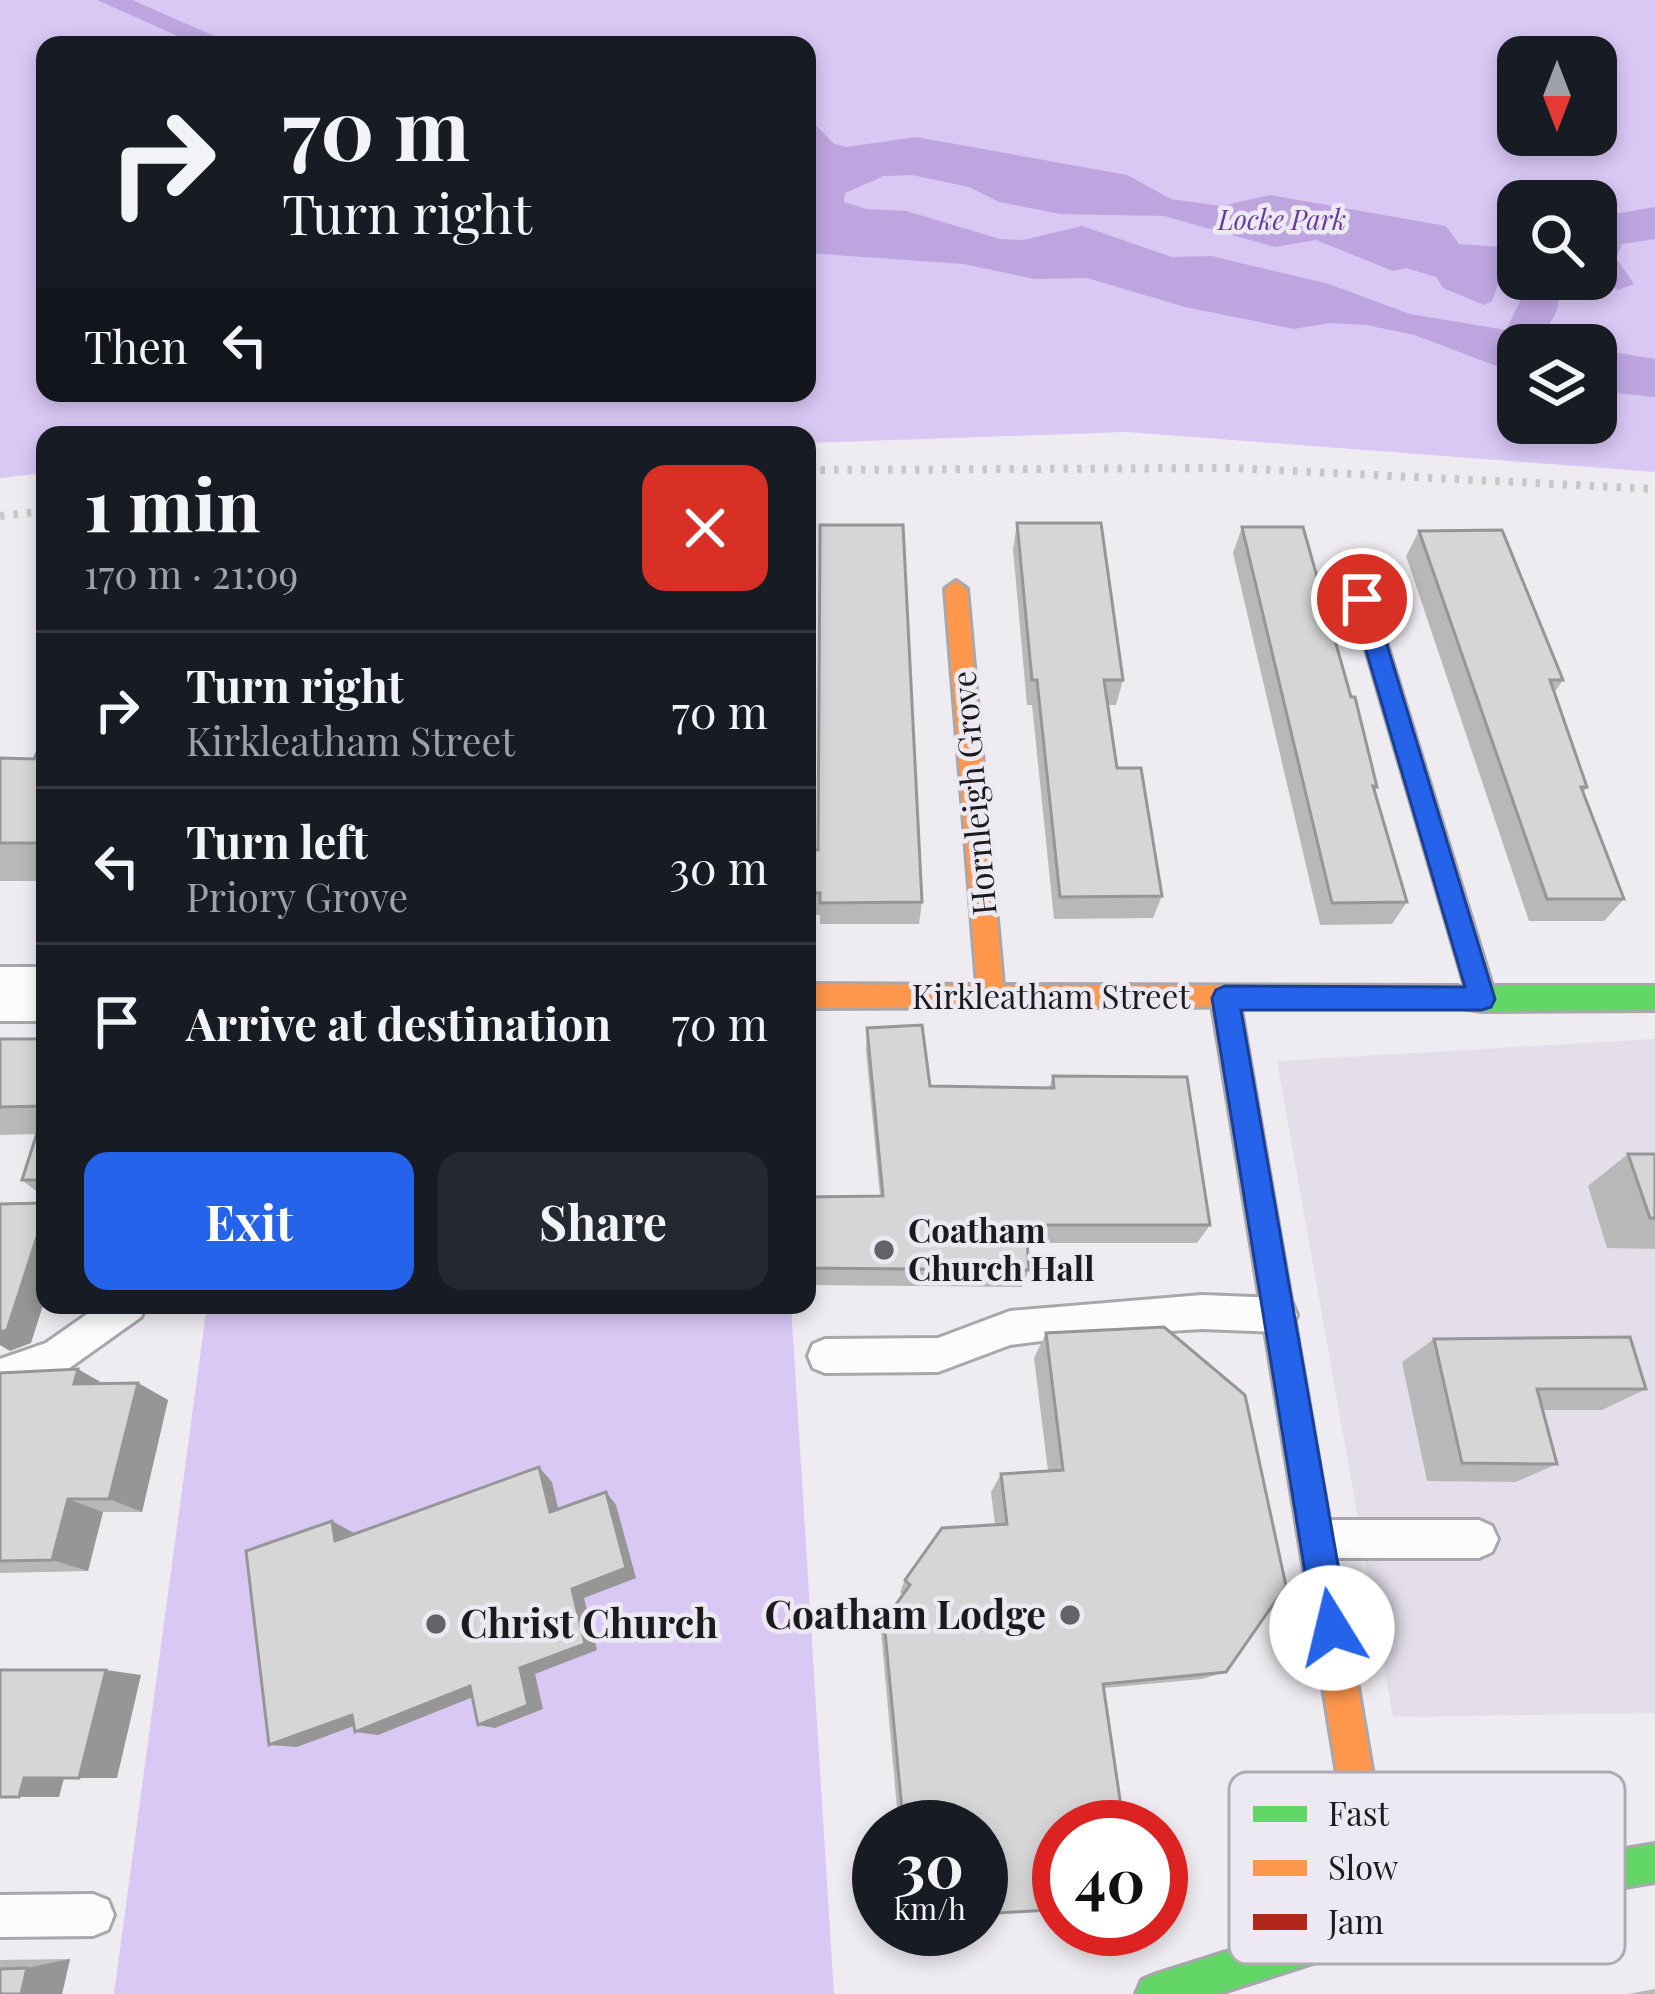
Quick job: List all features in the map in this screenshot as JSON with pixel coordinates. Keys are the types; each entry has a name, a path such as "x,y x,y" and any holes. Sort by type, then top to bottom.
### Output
{"street":[{"name":"Hornleigh Grove","path":"956,589 992,997"},
{"path":"1362,599 1482,999"},
{"path":"0,994 36,994"},
{"name":"Kirkleatham Street","path":"816,997 1655,998"},
{"path":"1225,998 1355,1772"},
{"path":"1625,1868 1655,1863"},
{"path":"1156,1994 1250,1964"}],"lane":[{"path":"825,1356 938,1355 1010,1328 1073,1320 1202,1312 1280,1315"},
{"path":"0,1377 56,1357 116,1314"},
{"path":"1318,1539 1478,1539"},
{"path":"0,1916 93,1915"}],"shaded area":[{"path":"97,0 132,0 214,36 178,36"},
{"path":"816,125 834,144 847,147 916,137 1127,175 1171,199 1221,206 1270,195 1446,226 1459,244 1497,247 1497,287 1492,301 1484,305 1443,288 1436,277 1406,268 1393,271 1316,240 1275,247 1164,216 1060,214 999,202 969,187 912,175 884,176 845,193 844,202 866,209 906,211 1000,239 1023,240 1082,226 1172,257 1211,256 1329,284 1410,314 1497,328 1497,366 1414,335 1367,325 1329,323 1294,329 1185,307 1087,278 1035,279 964,264 816,254"},
{"path":"1655,207 1655,239 1622,244 1617,256 1617,213"},
{"path":"1617,259 1634,284 1617,289"},
{"path":"1521,300 1559,300 1550,324 1509,324"},
{"path":"1617,353 1655,359 1655,397 1617,393"},
{"path":"1655,1039 1655,1713 1393,1717 1277,1061"}],"green space":[{"name":"Locke Park","path":"0,0 1655,0 1655,472 1127,432 816,443 816,426 36,426 36,474 0,478"},
{"path":"206,1314 792,1314 834,1994 114,1994"}],"building":[{"path":"1017,523 1101,523 1123,680 1104,680 1117,768 1141,768 1162,896 1060,897"},
{"path":"820,525 903,525 922,902 820,903 820,893 816,893"},
{"path":"1242,527 1303,527 1351,697 1355,697 1377,787 1373,786 1407,902 1332,903"},
{"path":"1502,530 1563,680 1550,680 1587,787 1581,787 1624,899 1547,899 1419,531"},
{"path":"36,755 36,843 0,843 0,758 34,759"},
{"path":"922,1025 930,1086 1054,1088 1053,1076 1187,1077 1210,1225 1026,1225 1029,1270 816,1268 816,1197 883,1196 867,1028"},
{"path":"0,1039 36,1039 36,1106 0,1107"},
{"path":"36,1136 36,1180 22,1180"},
{"path":"1628,1154 1655,1154 1655,1218 1650,1218"},
{"path":"36,1203 36,1240 7,1330 0,1332 0,1204"},
{"name":"Coatham Lodge","path":"1164,1327 1245,1395 1286,1586 1226,1672 1103,1684 1120,1800 1032,1800 1032,1911 1008,1912 1008,1800 901,1800 884,1621 910,1585 905,1580 942,1528 1007,1524 1001,1474 1063,1470 1046,1333"},
{"path":"1630,1337 1646,1389 1537,1389 1557,1464 1462,1463 1434,1339"},
{"path":"78,1369 74,1384 138,1383 109,1499 68,1499 52,1560 0,1561 0,1373"},
{"name":"Christ Church","path":"539,1467 550,1512 606,1492 626,1568 572,1589 585,1644 520,1668 528,1705 478,1725 470,1686 355,1732 352,1715 269,1745 246,1551 332,1521 335,1541"},
{"path":"0,1670 106,1670 79,1778 24,1778 19,1797 0,1797"},
{"path":"27,1968 21,1994 0,1994 0,1969"}],"railway":[{"path":"816,470 1231,468 1655,489"},
{"path":"0,516 36,512"}],"traffic: fast":[{"path":"1362,599 1482,999"},
{"path":"1458,998 1655,998"},
{"path":"1625,1868 1655,1863"},
{"path":"1156,1994 1250,1964"}],"traffic: slow":[{"path":"956,589 991,997"},
{"path":"816,996 1458,998"},
{"path":"1326,1601 1355,1772"}],"traffic: jam":[{"path":"1225,998 1326,1601"}],"place":[{"name":"Coatham Church Hall","path":"884,1250"},
{"name":"Coatham Lodge","path":"1070,1615"},
{"name":"Christ Church","path":"436,1624"}],"route":[{"path":"1332,1628 1225,998 1482,999 1362,599"}]}
